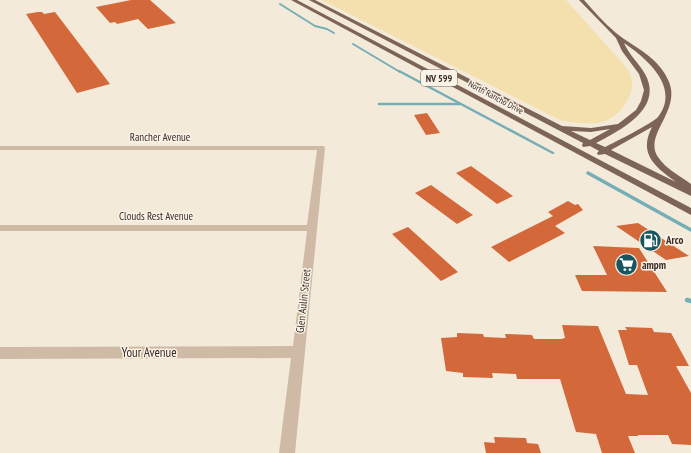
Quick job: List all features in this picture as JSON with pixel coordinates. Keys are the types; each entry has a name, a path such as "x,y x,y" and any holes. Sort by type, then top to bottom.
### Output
{"main road":[{"name":"North Rancho Drive","path":"292,0 691,212"},
{"name":"North Rancho Drive","path":"312,0 590,143 691,193"},
{"path":"581,0 618,36 643,52 663,77 669,96 668,102 662,118 650,141 650,148 653,155 663,167 691,188"},
{"path":"358,35 371,31"},
{"path":"576,151 621,126 637,114 644,102 647,91 645,79 625,52 618,36"},
{"path":"590,159 662,118"},
{"path":"549,122 569,129 583,130 621,126"}],"street":[{"name":"Rancher Avenue","path":"0,148 321,148"},
{"name":"Glen Aulin Street","path":"287,453 321,148"},
{"name":"Clouds Rest Avenue","path":"0,228 311,228"},
{"name":"Your Avenue","path":"0,353 298,352"}],"sand":[{"path":"322,0 566,0 625,66 631,78 631,91 623,107 610,119 589,123 562,121"}],"building":[{"path":"131,0 150,0 176,23 148,29 138,19 117,24 115,22 110,23 96,7"},
{"path":"42,12 44,14 55,12 110,84 77,93 26,14"},
{"path":"427,113 440,133 426,135 414,115"},
{"path":"471,166 513,196 497,204 456,173"},
{"path":"431,185 473,215 457,224 415,193"},
{"path":"568,201 575,205 578,204 583,210 555,226 565,233 509,262 491,247 553,216 548,212"},
{"path":"638,223 689,256 666,260 616,226"},
{"path":"408,227 458,272 441,281 392,234"},
{"path":"593,246 639,248 667,292 582,291 575,275 607,275"},
{"path":"562,325 598,326 626,394 648,395 637,365 629,365 618,330 627,330 625,327 652,328 654,332 671,333 689,366 676,366 691,393 691,445 672,444 668,435 638,435 628,436 635,453 602,453 596,434 576,432 560,379 517,379 516,374 492,373 493,378 463,377 463,373 446,371 441,338 457,337 457,333 483,334 484,337 506,338 505,334 532,335 534,339 561,339 565,338"},
{"path":"494,437 526,438 527,443 538,444 541,453 486,453 484,442 495,443"}],"waterway":[{"path":"280,4 315,26 327,29 334,33"},
{"path":"353,44 400,72"},
{"path":"399,71 553,153"},
{"path":"379,104 460,104"},
{"path":"588,173 691,230"},
{"path":"687,300 691,301"}],"place":[{"name":"Arco","path":"651,240"},
{"name":"ampm","path":"627,265"}]}
